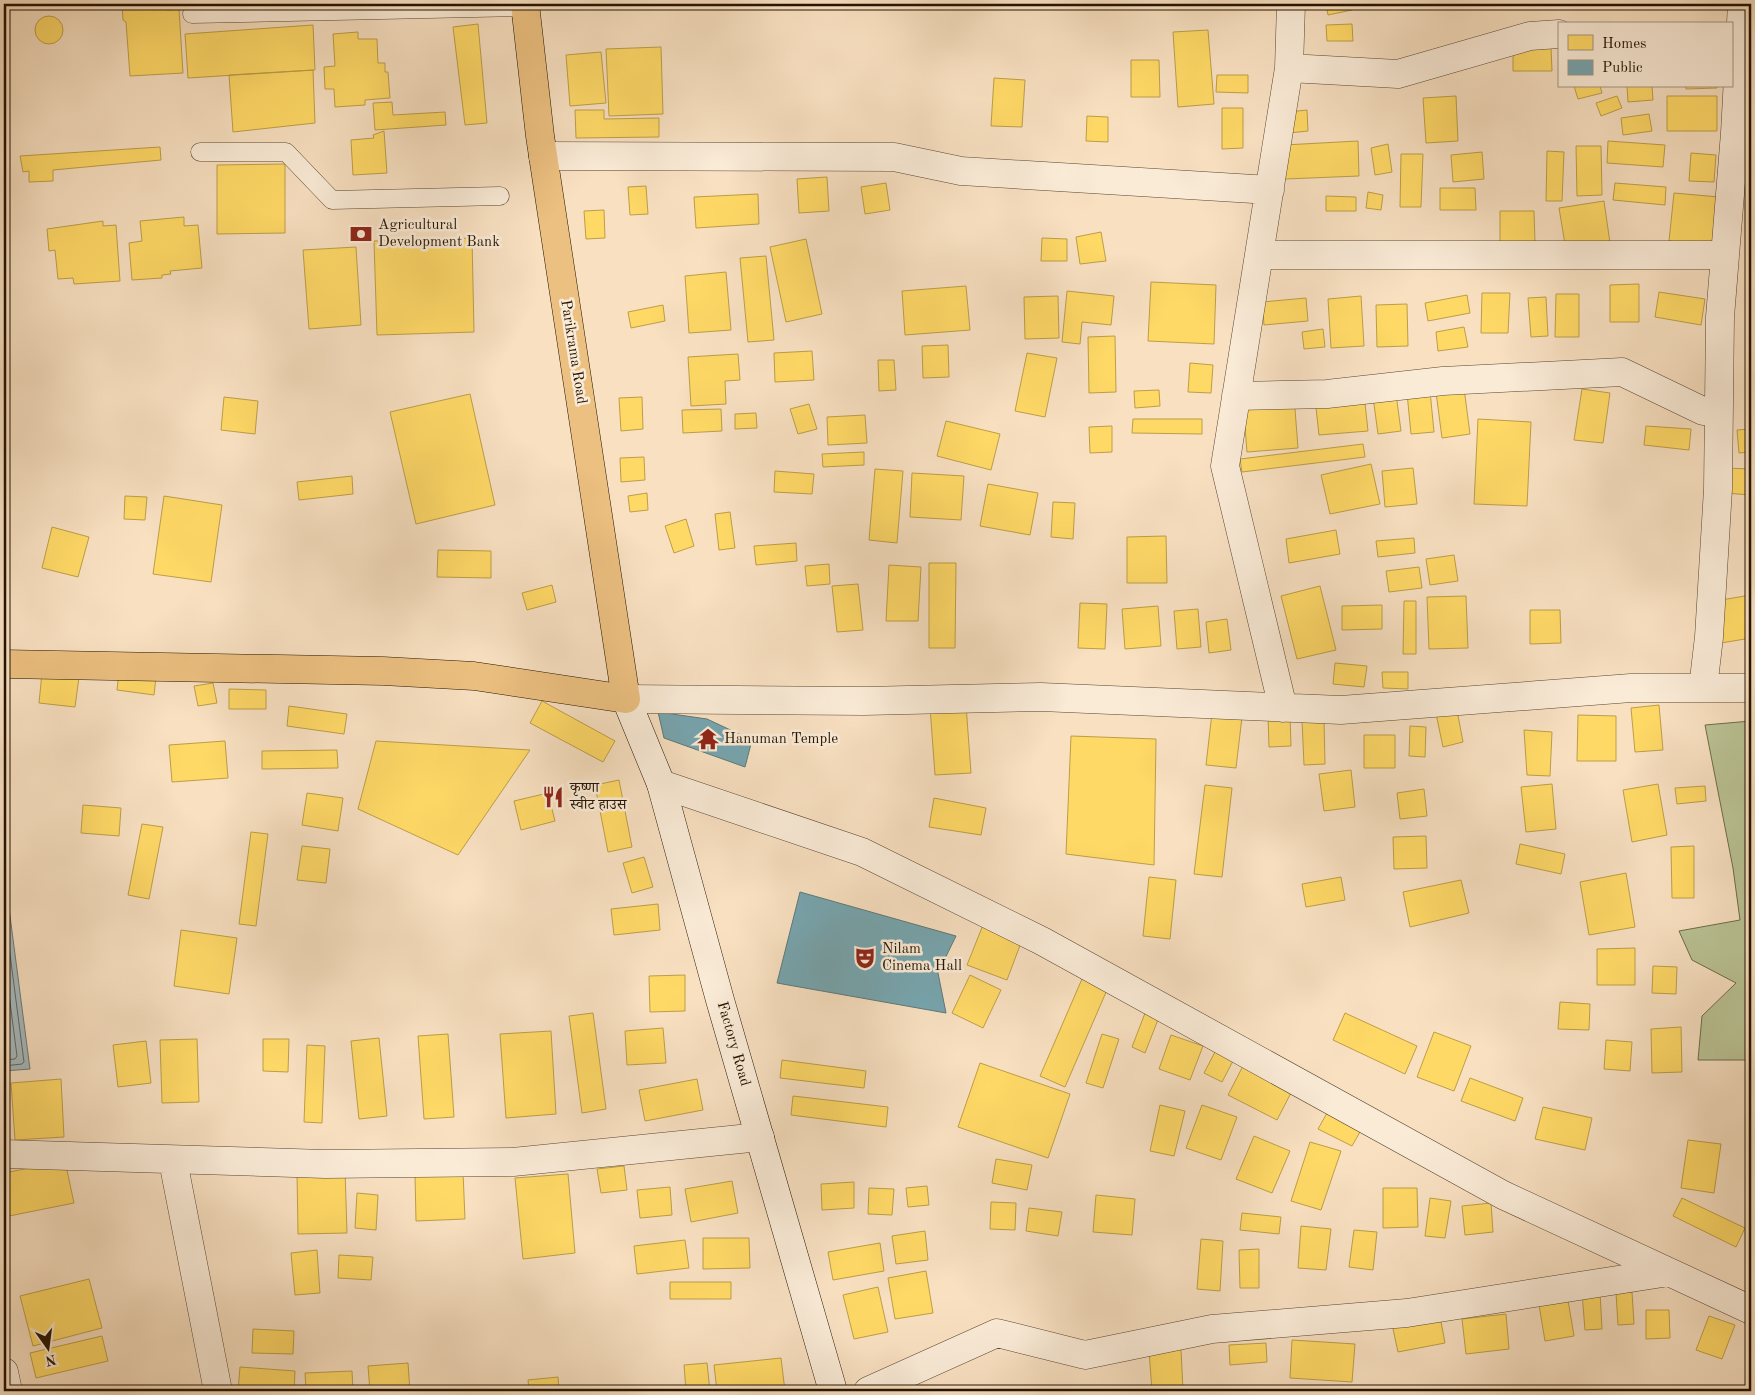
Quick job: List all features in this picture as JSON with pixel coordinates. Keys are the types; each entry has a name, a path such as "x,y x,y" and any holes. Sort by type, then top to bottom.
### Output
{"main road":[{"name":"Parikrama Road","path":"526,5 543,156 626,699"},
{"path":"4,664 383,671 474,676 626,699"}],"street":[{"path":"1283,708 1224,466 1290,68 1291,4"},
{"path":"1703,688 1709,637 1716,509 1720,317 1725,255 1735,49 1742,4"},
{"path":"1290,68 1398,74 1530,36 1558,34"},
{"path":"543,156 894,156 961,171 1270,190"},
{"path":"1259,255 1725,255"},
{"path":"1236,396 1327,394 1443,381 1622,372 1703,411"},
{"path":"626,699 864,701 1041,697 1341,710 1631,688 1751,688"},
{"name":"Factory Road","path":"626,699 660,784 833,1391"},
{"path":"660,784 862,852 1042,941 1503,1195 1751,1310"},
{"path":"4,1154 325,1164 514,1162 760,1137"},
{"path":"172,1160 218,1391"},
{"path":"868,1391 997,1332 1085,1355 1212,1329 1407,1313 1669,1272"},
{"path":"4,1372 8,1391"}],"lane":[{"path":"192,14 332,7 526,5"},
{"path":"200,152 286,152 332,200 500,196"}],"green space":[{"path":"1751,721 1751,1060 1698,1060 1702,1016 1736,983 1692,960 1679,931 1740,920 1733,868 1705,725"}],"water":[{"path":"4,870 30,1069 4,1071"}],"building: Homes":[{"path":"122,4 166,4 167,10 179,9 183,73 130,76 126,22 123,20"},
{"path":"1326,4 1351,4 1352,10 1328,15"},
{"path":"49,16 59,20 63,30 59,40 49,44 39,40 35,30 39,20"},
{"path":"478,24 487,123 465,125 453,27"},
{"path":"1352,24 1353,41 1327,41 1326,25"},
{"path":"313,25 315,70 188,78 185,34"},
{"path":"1208,30 1214,104 1178,107 1173,32"},
{"path":"358,32 358,39 377,39 378,63 385,63 385,72 388,72 390,98 365,100 365,105 335,107 334,89 325,89 324,67 335,66 333,34"},
{"path":"661,47 663,114 609,116 606,49"},
{"path":"1513,47 1551,47 1552,71 1513,71"},
{"path":"601,52 606,103 570,106 566,55"},
{"path":"1131,60 1159,60 1160,97 1131,97"},
{"path":"313,70 315,123 233,132 229,75"},
{"path":"1217,75 1248,75 1248,93 1216,92"},
{"path":"994,78 1025,80 1022,127 991,126"},
{"path":"1575,88 1601,88 1602,93 1578,99"},
{"path":"1627,88 1652,88 1653,100 1628,102"},
{"path":"1456,96 1458,141 1426,143 1423,98"},
{"path":"1617,96 1622,108 1601,116 1596,103"},
{"path":"1667,96 1717,96 1717,131 1667,131"},
{"path":"392,102 393,115 445,112 446,125 375,130 373,103"},
{"path":"1222,108 1243,108 1243,148 1222,149"},
{"path":"575,110 604,110 604,119 659,118 659,137 576,138"},
{"path":"1307,110 1308,131 1289,133 1288,112"},
{"path":"1649,114 1652,131 1623,135 1621,118"},
{"path":"1087,116 1108,117 1108,142 1086,141"},
{"path":"384,131 387,173 353,175 351,140 374,138 373,135"},
{"path":"1358,141 1359,176 1285,179 1284,145"},
{"path":"1608,141 1665,145 1663,167 1607,163"},
{"path":"1388,144 1392,172 1375,175 1371,148"},
{"path":"1576,146 1601,146 1602,195 1577,196"},
{"path":"160,147 161,160 53,170 53,181 29,182 29,171 23,172 20,156"},
{"path":"1547,151 1564,152 1562,201 1546,201"},
{"path":"1482,152 1484,179 1453,182 1451,155"},
{"path":"1691,153 1716,155 1714,182 1689,181"},
{"path":"1401,154 1423,154 1421,207 1400,207"},
{"path":"285,164 285,233 217,234 217,165"},
{"path":"827,177 829,211 799,213 797,179"},
{"path":"886,183 890,210 865,214 861,187"},
{"path":"1615,183 1666,187 1665,205 1613,200"},
{"path":"646,186 648,214 630,215 628,187"},
{"path":"1440,188 1475,188 1476,210 1440,210"},
{"path":"1368,192 1383,195 1381,210 1366,208"},
{"path":"1674,193 1719,197 1714,246 1669,241"},
{"path":"758,194 759,224 696,228 694,197"},
{"path":"1326,196 1356,197 1356,211 1326,211"},
{"path":"1604,201 1610,243 1566,250 1559,208"},
{"path":"604,210 605,238 586,239 584,211"},
{"path":"1500,211 1534,211 1535,243 1500,244"},
{"path":"184,217 184,226 198,225 202,268 170,271 171,274 162,275 162,278 132,280 129,243 142,241 140,221"},
{"path":"103,221 103,226 116,225 120,281 74,284 73,278 58,279 55,250 49,251 47,229"},
{"path":"1101,232 1106,261 1080,264 1076,237"},
{"path":"472,238 474,332 377,335 374,241"},
{"path":"1042,238 1067,239 1067,261 1041,261"},
{"path":"806,239 822,314 786,322 770,247"},
{"path":"356,247 361,325 309,329 303,250"},
{"path":"766,256 774,340 748,342 740,258"},
{"path":"726,272 731,330 689,333 685,276"},
{"path":"1151,282 1216,285 1214,344 1148,341"},
{"path":"1639,284 1639,322 1610,322 1610,285"},
{"path":"966,286 970,330 905,335 902,291"},
{"path":"1067,291 1114,296 1111,325 1082,322 1080,344 1062,342"},
{"path":"1659,292 1705,299 1701,325 1655,317"},
{"path":"1482,293 1510,293 1508,333 1481,333"},
{"path":"1556,294 1579,294 1579,337 1555,337"},
{"path":"1467,295 1470,313 1428,321 1425,303"},
{"path":"1058,296 1059,338 1025,339 1024,297"},
{"path":"1361,296 1364,346 1331,348 1328,299"},
{"path":"1546,297 1548,336 1531,337 1528,298"},
{"path":"1306,298 1308,321 1264,325 1262,302"},
{"path":"1407,304 1408,346 1377,347 1376,305"},
{"path":"663,305 665,321 631,328 628,312"},
{"path":"1464,327 1468,347 1438,351 1436,332"},
{"path":"1323,329 1325,347 1304,349 1302,332"},
{"path":"1115,336 1116,392 1089,393 1088,337"},
{"path":"948,345 949,377 923,378 922,346"},
{"path":"812,351 814,380 775,382 774,353"},
{"path":"1027,353 1057,358 1045,417 1015,411"},
{"path":"738,354 740,380 725,381 726,404 691,406 688,357"},
{"path":"878,360 894,360 896,390 879,391"},
{"path":"1190,363 1213,365 1211,393 1188,392"},
{"path":"1464,388 1470,434 1442,438 1436,392"},
{"path":"1582,389 1610,393 1603,443 1574,440"},
{"path":"1159,390 1160,406 1135,408 1134,391"},
{"path":"1430,391 1434,432 1411,434 1407,393"},
{"path":"470,394 495,505 416,524 390,412"},
{"path":"1364,394 1368,431 1319,435 1315,399"},
{"path":"1396,394 1401,431 1378,434 1373,397"},
{"path":"1294,396 1298,448 1247,452 1243,401"},
{"path":"224,397 258,401 255,434 221,430"},
{"path":"642,397 643,429 621,431 619,398"},
{"path":"809,404 817,429 798,434 790,409"},
{"path":"721,409 722,431 683,433 682,410"},
{"path":"756,413 757,428 735,429 735,414"},
{"path":"865,415 867,443 828,445 827,417"},
{"path":"1133,419 1202,419 1202,434 1132,433"},
{"path":"1478,419 1531,422 1527,506 1474,504"},
{"path":"946,421 1000,434 991,470 937,456"},
{"path":"1112,426 1112,452 1090,453 1089,427"},
{"path":"1646,426 1691,429 1689,450 1644,445"},
{"path":"1751,429 1751,452 1739,453 1737,430"},
{"path":"1363,444 1365,457 1242,472 1240,459"},
{"path":"864,452 864,465 823,467 822,454"},
{"path":"644,457 645,480 621,482 620,458"},
{"path":"1371,464 1380,504 1330,514 1321,475"},
{"path":"1413,468 1417,504 1385,507 1382,471"},
{"path":"1725,468 1751,469 1751,495 1724,493"},
{"path":"875,469 903,471 897,543 869,540"},
{"path":"775,471 814,474 812,494 774,492"},
{"path":"912,473 964,476 961,520 910,517"},
{"path":"352,476 353,494 299,500 297,482"},
{"path":"988,484 1038,493 1030,535 980,526"},
{"path":"647,493 648,510 630,512 628,496"},
{"path":"125,496 147,497 145,520 124,519"},
{"path":"164,496 222,505 211,582 153,574"},
{"path":"1053,502 1075,503 1073,539 1051,537"},
{"path":"730,512 735,548 719,550 715,514"},
{"path":"686,519 694,546 674,553 665,526"},
{"path":"52,527 89,537 78,577 42,568"},
{"path":"1336,530 1340,554 1289,563 1286,539"},
{"path":"1166,536 1167,583 1127,583 1127,537"},
{"path":"1414,538 1415,553 1378,557 1376,541"},
{"path":"796,543 797,561 756,565 754,546"},
{"path":"438,550 491,551 491,578 437,577"},
{"path":"1454,555 1458,581 1430,585 1426,559"},
{"path":"929,563 956,563 955,648 929,648"},
{"path":"829,564 830,584 807,586 805,566"},
{"path":"889,565 921,567 918,621 886,621"},
{"path":"1419,567 1422,588 1389,592 1386,571"},
{"path":"858,584 863,630 837,632 832,586"},
{"path":"552,585 556,602 527,610 522,593"},
{"path":"1320,586 1336,650 1297,659 1281,596"},
{"path":"1751,595 1751,638 1721,643 1715,601"},
{"path":"1466,596 1468,648 1429,649 1427,597"},
{"path":"1404,601 1416,601 1416,654 1403,654"},
{"path":"1080,603 1107,604 1105,649 1078,648"},
{"path":"1382,605 1382,629 1342,630 1342,606"},
{"path":"1158,606 1161,646 1125,649 1122,609"},
{"path":"1198,609 1201,647 1177,649 1174,611"},
{"path":"1530,610 1560,610 1561,643 1530,644"},
{"path":"1227,619 1231,650 1209,653 1206,622"},
{"path":"1335,663 1367,666 1364,687 1333,684"},
{"path":"119,672 156,677 154,695 117,690"},
{"path":"1382,672 1408,672 1408,689 1383,688"},
{"path":"42,673 79,677 75,707 39,703"},
{"path":"213,683 217,703 198,706 194,686"},
{"path":"229,689 266,690 266,709 229,709"},
{"path":"542,701 615,741 603,762 530,723"},
{"path":"966,705 971,773 935,775 930,707"},
{"path":"1456,705 1463,742 1443,747 1435,709"},
{"path":"1659,705 1663,750 1635,752 1631,708"},
{"path":"289,706 347,714 344,734 287,726"},
{"path":"1212,713 1242,717 1236,768 1206,765"},
{"path":"1290,714 1291,746 1269,747 1268,715"},
{"path":"1578,715 1616,716 1616,761 1577,761"},
{"path":"1302,720 1324,720 1325,764 1304,765"},
{"path":"1410,726 1426,727 1425,757 1409,756"},
{"path":"1524,730 1552,732 1550,776 1527,775"},
{"path":"1364,735 1395,735 1395,768 1364,768"},
{"path":"1071,736 1156,739 1154,865 1066,854"},
{"path":"225,741 228,778 172,782 169,745"},
{"path":"376,741 530,750 458,855 358,809"},
{"path":"337,750 338,768 262,769 262,751"},
{"path":"1351,770 1355,807 1324,811 1319,774"},
{"path":"619,780 632,847 608,852 595,785"},
{"path":"1552,784 1556,829 1526,832 1521,787"},
{"path":"1658,784 1667,835 1632,842 1623,790"},
{"path":"1205,785 1232,788 1222,877 1194,874"},
{"path":"1705,786 1706,801 1677,804 1675,788"},
{"path":"1424,789 1427,816 1400,819 1397,793"},
{"path":"307,793 343,798 338,831 302,825"},
{"path":"548,793 555,821 521,830 514,801"},
{"path":"934,798 986,808 981,835 929,827"},
{"path":"83,805 121,808 119,836 81,833"},
{"path":"142,824 163,827 149,899 128,895"},
{"path":"251,832 268,834 256,926 239,924"},
{"path":"1426,836 1427,868 1394,869 1393,837"},
{"path":"1520,844 1565,854 1561,874 1516,864"},
{"path":"302,846 330,849 326,883 297,880"},
{"path":"1694,846 1694,898 1672,898 1671,847"},
{"path":"644,857 653,887 632,893 623,863"},
{"path":"1626,873 1635,927 1589,935 1580,882"},
{"path":"1149,877 1176,880 1170,939 1143,936"},
{"path":"1341,877 1345,900 1306,907 1302,884"},
{"path":"1461,880 1469,913 1410,927 1403,892"},
{"path":"658,904 660,930 614,935 611,909"},
{"path":"983,925 1022,940 1007,980 967,965"},
{"path":"181,930 237,938 229,994 174,986"},
{"path":"1635,948 1635,985 1597,985 1597,949"},
{"path":"1653,966 1677,967 1676,994 1652,993"},
{"path":"1085,972 1110,983 1065,1087 1040,1076"},
{"path":"685,975 685,1011 650,1012 649,976"},
{"path":"970,975 1001,990 983,1028 952,1013"},
{"path":"1560,1002 1590,1004 1589,1030 1558,1029"},
{"path":"1147,1008 1161,1012 1145,1053 1132,1047"},
{"path":"593,1013 606,1109 582,1113 569,1016"},
{"path":"1345,1013 1417,1046 1405,1074 1333,1040"},
{"path":"1681,1027 1682,1072 1652,1073 1651,1029"},
{"path":"663,1028 666,1063 627,1065 625,1031"},
{"path":"551,1031 556,1114 506,1118 500,1034"},
{"path":"1434,1032 1471,1046 1454,1091 1417,1077"},
{"path":"448,1034 454,1117 424,1119 418,1036"},
{"path":"1102,1034 1119,1039 1103,1088 1086,1083"},
{"path":"1171,1035 1203,1046 1190,1080 1159,1069"},
{"path":"379,1038 387,1116 359,1119 351,1041"},
{"path":"197,1039 199,1102 162,1103 160,1040"},
{"path":"263,1039 289,1039 288,1072 263,1071"},
{"path":"1606,1040 1632,1042 1630,1071 1604,1069"},
{"path":"146,1041 151,1083 118,1087 113,1045"},
{"path":"307,1045 325,1046 322,1123 304,1122"},
{"path":"1216,1050 1234,1059 1222,1082 1204,1073"},
{"path":"782,1060 866,1071 864,1088 780,1078"},
{"path":"980,1063 1070,1094 1048,1158 958,1127"},
{"path":"1244,1064 1293,1089 1277,1120 1228,1095"},
{"path":"1470,1078 1523,1098 1515,1121 1461,1101"},
{"path":"61,1079 64,1137 15,1140 11,1083"},
{"path":"697,1079 703,1110 645,1121 639,1090"},
{"path":"793,1096 888,1107 886,1127 791,1115"},
{"path":"1160,1105 1185,1111 1174,1156 1150,1151"},
{"path":"1202,1105 1237,1117 1221,1160 1186,1148"},
{"path":"1331,1106 1364,1125 1352,1146 1318,1129"},
{"path":"1543,1107 1592,1118 1585,1150 1535,1139"},
{"path":"1254,1136 1290,1151 1272,1193 1236,1179"},
{"path":"1688,1140 1721,1144 1714,1193 1681,1188"},
{"path":"1310,1142 1341,1151 1321,1210 1291,1201"},
{"path":"996,1159 1032,1165 1027,1190 992,1183"},
{"path":"65,1161 74,1203 4,1217 4,1173"},
{"path":"624,1166 627,1190 601,1193 597,1169"},
{"path":"345,1170 347,1233 298,1234 297,1172"},
{"path":"463,1172 465,1219 416,1221 415,1174"},
{"path":"568,1174 575,1253 523,1259 515,1178"},
{"path":"732,1181 738,1213 691,1222 685,1189"},
{"path":"854,1182 854,1208 822,1210 821,1184"},
{"path":"927,1186 929,1205 908,1207 906,1188"},
{"path":"670,1187 672,1215 640,1218 637,1190"},
{"path":"869,1188 894,1189 892,1215 868,1214"},
{"path":"1383,1188 1417,1188 1418,1227 1383,1228"},
{"path":"357,1193 378,1195 376,1230 355,1228"},
{"path":"1096,1195 1135,1199 1132,1235 1093,1232"},
{"path":"1430,1198 1451,1201 1445,1238 1425,1236"},
{"path":"1682,1198 1745,1228 1736,1247 1673,1216"},
{"path":"991,1202 1016,1203 1015,1230 990,1229"},
{"path":"1491,1203 1493,1232 1465,1235 1462,1206"},
{"path":"1029,1208 1062,1212 1058,1236 1026,1231"},
{"path":"1242,1213 1281,1217 1279,1234 1240,1230"},
{"path":"1301,1226 1331,1229 1326,1270 1298,1268"},
{"path":"1354,1230 1377,1232 1373,1270 1349,1267"},
{"path":"925,1231 928,1260 896,1264 892,1236"},
{"path":"703,1238 749,1238 750,1268 703,1269"},
{"path":"1201,1239 1223,1241 1220,1291 1197,1289"},
{"path":"685,1240 689,1268 637,1274 634,1246"},
{"path":"880,1243 884,1271 833,1280 828,1252"},
{"path":"1259,1249 1259,1288 1240,1288 1239,1250"},
{"path":"317,1250 320,1293 295,1295 291,1253"},
{"path":"339,1255 373,1257 371,1280 338,1278"},
{"path":"926,1271 933,1313 895,1319 888,1278"},
{"path":"89,1279 102,1328 33,1346 20,1296"},
{"path":"670,1282 731,1282 731,1299 670,1299"},
{"path":"878,1287 888,1332 854,1339 843,1295"},
{"path":"1600,1292 1602,1329 1585,1330 1582,1293"},
{"path":"1632,1292 1634,1324 1618,1325 1616,1293"},
{"path":"1567,1294 1574,1336 1545,1341 1538,1299"},
{"path":"1438,1306 1445,1343 1398,1352 1390,1315"},
{"path":"1646,1310 1669,1310 1670,1338 1646,1339"},
{"path":"1506,1314 1509,1349 1466,1354 1462,1319"},
{"path":"1709,1316 1735,1325 1722,1359 1696,1350"},
{"path":"253,1329 294,1331 293,1354 252,1353"},
{"path":"102,1336 108,1361 36,1378 30,1353"},
{"path":"1292,1340 1355,1344 1352,1382 1290,1378"},
{"path":"1266,1343 1267,1362 1230,1365 1229,1345"},
{"path":"1181,1349 1183,1391 1152,1391 1149,1351"},
{"path":"781,1358 785,1391 717,1391 714,1365"},
{"path":"408,1363 410,1391 370,1391 368,1366"},
{"path":"707,1363 710,1391 686,1391 684,1365"},
{"path":"240,1367 295,1371 294,1391 238,1391"},
{"path":"352,1371 353,1391 306,1391 305,1373"},
{"path":"558,1377 559,1391 529,1391 528,1380"}],"building: Public":[{"name":"Hanuman Temple","path":"658,712 707,719 752,740 745,767 664,738"},
{"name":"Nilam Cinema Hall","path":"800,892 956,936 938,973 946,1013 777,983"}],"place":[{"name":"Agricultural Development Bank","path":"361,234"},
{"name":"Hanuman Temple","path":"708,739"},
{"name":"कृष्णा स्वीट हाउस","path":"553,797"},
{"name":"Nilam Cinema Hall","path":"865,958"}]}
